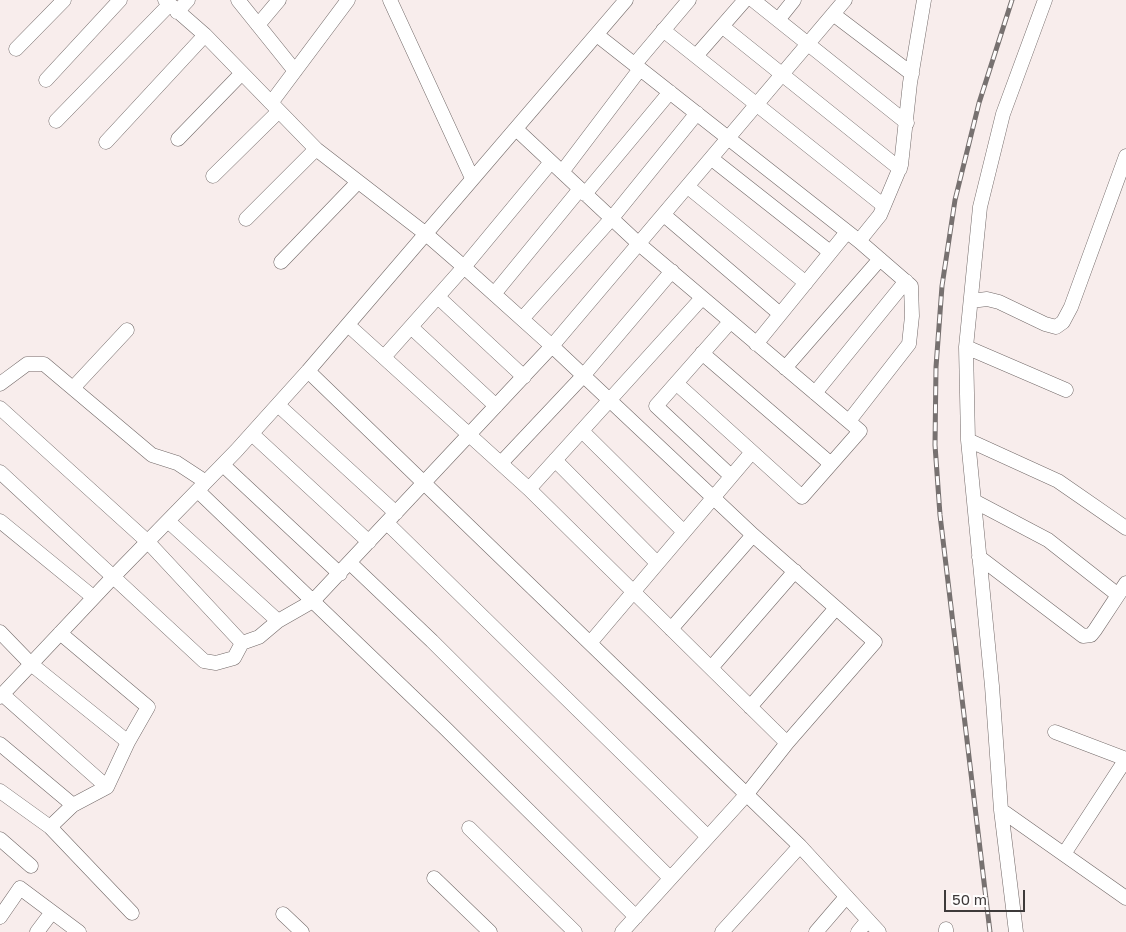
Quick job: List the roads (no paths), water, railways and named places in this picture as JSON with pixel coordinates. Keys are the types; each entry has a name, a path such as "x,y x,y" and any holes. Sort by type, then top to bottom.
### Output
{"street":[{"path":"16,49 64,0"},
{"path":"46,80 120,0"},
{"path":"56,121 170,6 188,0"},
{"path":"238,0 295,72"},
{"path":"258,25 279,0"},
{"path":"213,176 275,107 295,72 348,0"},
{"path":"390,0 472,178"},
{"path":"107,786 1,696 93,597 252,434 348,325 626,0"},
{"path":"562,172 663,30 689,0"},
{"path":"696,56 723,27 744,0"},
{"path":"753,0 907,123"},
{"path":"778,20 794,0"},
{"path":"0,472 204,661 216,663 234,658 242,643 259,637 278,621 313,601 524,377 640,244 845,0"},
{"path":"860,241 880,215 900,169 924,0"},
{"path":"1016,932 1001,810 992,686 968,440 966,346 983,198 1003,114 1045,0"},
{"path":"170,6 205,35 316,149 426,234 522,318 753,536 875,642 787,743 746,795 622,932"},
{"path":"833,14 912,74"},
{"path":"723,27 900,169"},
{"path":"663,30 884,206"},
{"path":"597,34 860,241 911,286 912,316 909,344 849,421"},
{"path":"106,142 205,35"},
{"path":"178,139 242,73"},
{"path":"494,294 670,92"},
{"path":"522,318 612,218 697,113"},
{"path":"516,129 640,244 860,431 802,497 676,383"},
{"path":"246,220 316,149"},
{"path":"971,301 987,299 999,302 1045,324 1056,327 1063,322 1071,307 1126,156"},
{"path":"712,159 830,252"},
{"path":"384,357 464,267 551,162"},
{"path":"281,262 358,182"},
{"path":"688,187 806,283"},
{"path":"664,215 780,314"},
{"path":"756,344 847,232"},
{"path":"785,368 880,259"},
{"path":"501,463 583,376 672,272"},
{"path":"815,393 906,281"},
{"path":"438,297 524,377"},
{"path":"529,489 610,402 702,298"},
{"path":"730,322 656,406 731,476"},
{"path":"348,325 529,489 787,743"},
{"path":"411,326 496,406"},
{"path":"73,388 127,330"},
{"path":"966,346 1066,390"},
{"path":"702,353 831,464"},
{"path":"0,384 27,364 44,364 152,455 177,464 202,487 313,601 636,916"},
{"path":"308,371 800,846 878,932"},
{"path":"278,404 708,837"},
{"path":"0,408 148,542 242,643"},
{"path":"582,431 684,532"},
{"path":"252,434 369,542"},
{"path":"968,440 1058,481 1126,528"},
{"path":"590,643 752,452"},
{"path":"555,460 657,563"},
{"path":"222,465 340,574"},
{"path":"974,501 1048,540 1118,596"},
{"path":"168,520 278,621"},
{"path":"0,521 93,597"},
{"path":"671,629 753,536"},
{"path":"979,557 1083,636 1091,635 1126,583"},
{"path":"350,563 432,640 670,878"},
{"path":"711,668 795,571"},
{"path":"750,707 836,608"},
{"path":"0,632 31,664 128,742"},
{"path":"50,828 73,805 107,786 128,742 148,707 60,633"},
{"path":"1055,732 1126,759 1064,854"},
{"path":"0,744 73,805"},
{"path":"0,791 50,828 132,913"},
{"path":"1001,810 1124,894"},
{"path":"468,828 576,932"},
{"path":"0,839 31,866"},
{"path":"722,932 800,846"},
{"path":"434,878 490,932"},
{"path":"0,916 5,900 20,888 79,932"},
{"path":"816,932 846,897"},
{"path":"37,932 52,912"},
{"path":"283,914 302,932"},
{"path":"858,932 868,920"}],"railway":[{"path":"990,932 940,515 935,445 936,367 942,286 955,200 979,103 1012,0"}]}
